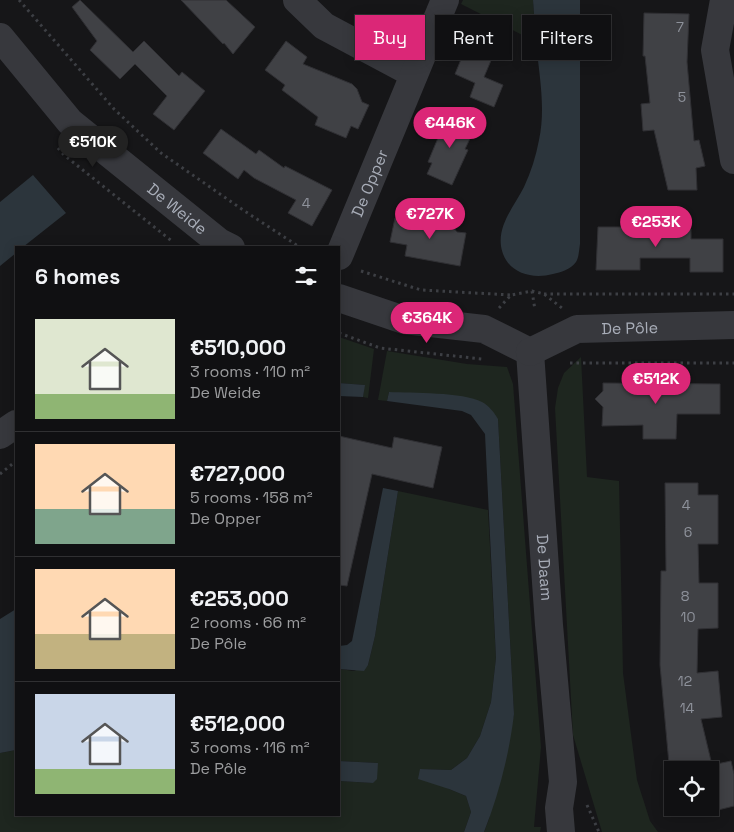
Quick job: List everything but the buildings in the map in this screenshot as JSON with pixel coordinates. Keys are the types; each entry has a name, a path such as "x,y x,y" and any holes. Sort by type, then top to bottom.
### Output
{"street":[{"path":"297,0 324,26 414,74"},
{"name":"De Opper","path":"348,263 414,74 445,0"},
{"path":"724,0 715,50 734,160"},
{"name":"De Weide","path":"0,37 70,122 221,246"},
{"path":"340,298 404,320 484,329 530,352"},
{"name":"De Pôle","path":"530,352 577,329 734,325"},
{"name":"De Daam","path":"530,352 549,626 563,782 559,808 561,832"},
{"path":"0,435 15,425"},
{"name":"De Daam","path":"563,782 576,806 580,832"}],"path":[{"path":"19,0 114,109 162,153 242,210 298,246"},
{"path":"348,263 421,290 511,296 532,291 544,294 734,294"},
{"path":"532,291 535,310"},
{"path":"544,294 597,328"},
{"path":"465,327 478,316 497,310 511,296"},
{"path":"530,352 561,363 734,362"},
{"path":"0,474 15,462"}],"shaded area":[{"path":"463,0 533,0 534,15 522,15 522,35 512,30 512,15 483,15 461,4"},
{"path":"533,0 580,0 580,15 534,15"},
{"path":"538,60 580,60 580,244 578,258 574,265 568,269 544,276 536,276 527,275 513,268 503,255 501,238 505,222 524,187 536,152 542,116"},
{"path":"33,175 66,213 24,246 15,246 15,254 0,266 0,202"},
{"path":"340,337 374,349 368,398 363,397 364,385 340,383"},
{"path":"387,351 467,364 507,367 513,384 541,747 534,827 541,827 540,832 484,832 489,819 514,714 498,419 389,392 387,401 378,400"},
{"path":"581,357 587,477 619,481 623,673 637,780 650,821 658,832 602,832 573,735 555,408 558,388 564,373"},
{"path":"340,383 365,385 363,397 340,396"},
{"path":"389,392 463,396 487,405 498,419 514,714 503,774 484,832 464,832 471,812 466,796 418,779 420,769 451,770 467,758 480,736 491,702 496,658 485,434 471,415 462,411 387,401"},
{"path":"383,488 398,491 375,636 368,665 364,671 340,669 340,646 347,645 352,641"},
{"path":"398,491 488,510 496,658 491,702 480,736 467,758 451,770 420,769 449,789 466,796 471,812 464,832 0,832 0,753 15,750 15,816 340,816 340,781 373,783 378,763 340,761 340,669 354,671 368,665 375,636"},
{"path":"15,610 15,750 0,753 0,619"},
{"path":"340,761 378,763 377,779 373,783 340,781"}]}
